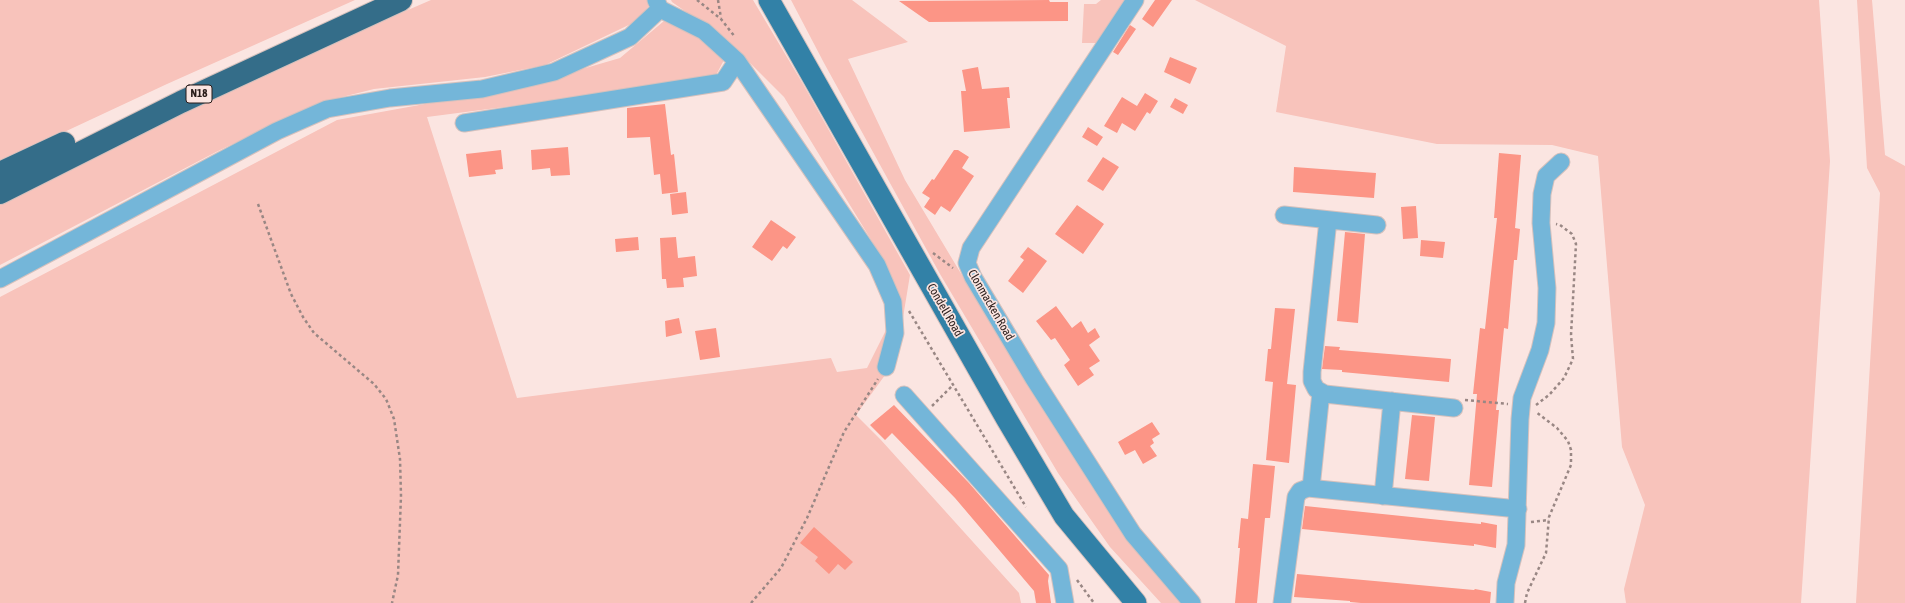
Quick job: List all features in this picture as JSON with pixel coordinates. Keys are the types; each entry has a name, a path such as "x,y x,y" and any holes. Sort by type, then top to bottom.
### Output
{"highway":[{"name":"N18","path":"0,173 370,0"},
{"name":"N18","path":"0,193 182,102 401,0"}],"main road":[{"name":"Condell Road","path":"769,2 1006,418 1064,516 1136,603"}],"street":[{"name":"Clonmacken Road","path":"1135,0 971,248 967,263 973,277 1034,379 1133,534 1192,603"},
{"path":"0,279 277,131 327,109 390,98 482,90 554,72 630,37 658,4 704,31 737,61 877,265 893,302 895,333 886,367"},
{"path":"464,123 723,82 737,61"},
{"path":"1505,603 1506,583 1516,545 1522,398 1540,350 1546,322 1547,288 1541,223 1542,194 1546,176 1561,162"},
{"path":"1284,215 1377,225"},
{"path":"1328,220 1312,372 1316,389 1325,394 1454,408"},
{"path":"1311,488 1320,392"},
{"path":"904,395 1059,569 1065,603"},
{"path":"1383,496 1392,401"},
{"path":"1282,603 1296,497 1300,491 1311,488 1518,510"}],"path":[{"path":"697,0 721,19 718,0"},
{"path":"258,204 291,294 303,317 314,333 374,384 386,399 394,419 400,459 401,496 398,575 392,603"},
{"path":"1531,406 1536,405 1549,395 1564,378 1573,359 1571,335 1576,244 1572,234 1560,225 1549,222 1541,223"},
{"path":"751,603 781,568 806,518 844,432 886,367"},
{"path":"922,416 953,385"}],"shaded area":[{"path":"0,0 355,0 167,84 0,162"},
{"path":"431,0 647,0 649,6 635,22 545,65 485,77 374,89 318,103 216,152 0,265 0,202 228,88"},
{"path":"671,0 753,0 803,84 910,275 896,360 856,415 881,440 1019,593 1021,603 0,603 0,297 337,120 524,86 620,58 664,21 710,44 724,60 716,75 689,83 427,117 517,398 831,358 837,372 867,368 898,306 881,256 784,97 729,42"},
{"path":"791,0 852,0 908,42 848,59 905,180 966,282 1078,437 1189,603 1161,603 1110,547 1058,473 940,274"},
{"path":"1101,0 1126,0 1101,43 1082,43 1084,4 1096,4"},
{"path":"1195,0 1819,0 1830,161 1801,603 1626,603 1624,589 1645,505 1622,447 1598,156 1552,145 1437,144 1276,112 1286,46"},
{"path":"1857,0 1872,0 1885,155 1905,166 1905,603 1856,603 1880,193 1867,168"}],"building":[{"path":"1049,0 1050,2 1068,2 1068,21 929,22 899,1"},
{"path":"1155,0 1172,0 1153,27 1142,19"},
{"path":"1130,25 1136,29 1118,55 1113,52"},
{"path":"1170,57 1197,68 1190,84 1164,72"},
{"path":"978,67 982,89 1009,87 1010,98 1007,98 1010,128 964,132 961,91 966,91 962,70"},
{"path":"1145,93 1158,101 1150,114 1147,112 1135,131 1122,123 1117,133 1104,126 1122,97 1137,106"},
{"path":"1175,98 1188,105 1183,114 1170,107"},
{"path":"665,104 671,155 674,154 678,192 662,194 660,174 654,175 650,137 627,138 627,108"},
{"path":"1088,127 1103,137 1097,146 1082,137"},
{"path":"568,147 570,175 551,176 550,168 532,170 531,150"},
{"path":"501,150 503,169 495,170 496,174 469,177 466,154"},
{"path":"954,150 958,150 969,157 962,168 974,176 950,212 941,206 935,215 924,207 930,198 922,193 932,179 934,180"},
{"path":"1499,153 1521,155 1515,228 1520,229 1517,260 1514,260 1508,329 1504,328 1496,410 1499,410 1492,487 1469,485 1477,394 1473,394 1480,328 1485,329 1497,218 1494,218"},
{"path":"1103,157 1119,167 1103,191 1087,181"},
{"path":"1294,167 1376,173 1374,198 1293,192"},
{"path":"686,192 688,213 672,215 670,194"},
{"path":"1077,205 1104,224 1083,254 1055,234"},
{"path":"1416,206 1418,238 1403,239 1401,207"},
{"path":"771,220 796,237 787,249 783,246 772,261 752,247"},
{"path":"1345,232 1365,234 1358,323 1337,321"},
{"path":"638,237 639,250 616,252 615,239"},
{"path":"676,237 678,258 695,256 697,276 683,278 684,287 667,288 666,279 662,279 660,238"},
{"path":"1421,240 1445,242 1443,258 1420,256"},
{"path":"1028,247 1047,261 1023,293 1008,281 1024,260 1020,257"},
{"path":"1056,306 1072,328 1081,321 1088,333 1095,328 1100,337 1089,345 1100,361 1089,368 1094,375 1078,386 1064,365 1070,360 1055,338 1051,340 1036,321"},
{"path":"1275,308 1295,309 1287,384 1296,385 1289,463 1266,460 1273,382 1265,381 1268,349 1271,349"},
{"path":"679,318 682,333 666,337 665,321"},
{"path":"716,328 720,357 700,360 695,331"},
{"path":"1325,346 1340,347 1339,350 1451,359 1449,382 1322,369"},
{"path":"894,405 969,483 1049,575 1048,581 1051,603 1036,603 1034,591 955,498 892,433 885,440 870,425"},
{"path":"1412,415 1435,417 1429,481 1405,479"},
{"path":"1152,422 1160,434 1152,439 1154,443 1150,446 1157,456 1143,464 1135,450 1125,455 1118,442"},
{"path":"1253,464 1275,466 1270,518 1265,518 1257,603 1235,603 1241,518 1248,519"},
{"path":"1305,506 1481,524 1481,522 1497,525 1496,548 1474,544 1474,546 1302,529"},
{"path":"814,527 853,562 845,570 838,564 829,574 815,561 818,557 800,543"},
{"path":"1297,574 1475,589 1491,592 1490,603 1361,603 1294,597"}]}
